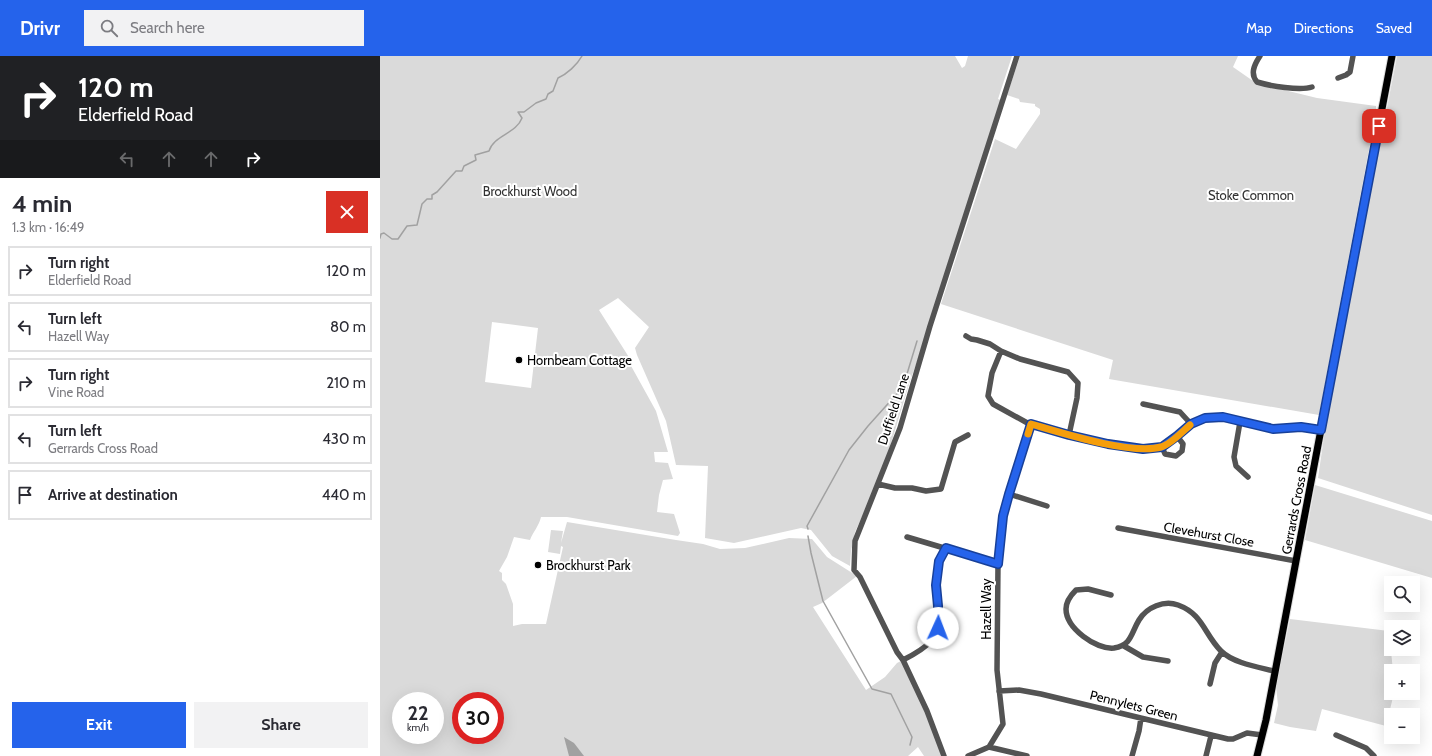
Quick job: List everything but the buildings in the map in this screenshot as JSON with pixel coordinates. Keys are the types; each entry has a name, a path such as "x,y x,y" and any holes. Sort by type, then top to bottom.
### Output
{"main road":[{"name":"Gerrards Cross Road","path":"1258,756 1392,56"}],"street":[{"name":"Duffield Lane","path":"944,756 927,710 903,660 897,652 860,577 854,570 855,541 900,428 930,326 1017,56"},
{"path":"1260,56 1253,73 1257,82 1297,89 1307,89 1312,87"},
{"path":"1338,78 1350,72 1353,56"},
{"path":"966,336 971,339 990,344 1001,351 1020,359 1068,372 1078,383 1077,398 1069,435"},
{"path":"1001,351 992,373 988,396 993,404 1031,424 1069,435 1120,446 1143,449 1162,447 1191,424 1205,418 1223,417 1273,429 1301,427 1321,430"},
{"path":"1143,404 1180,412 1191,424"},
{"path":"1240,422 1234,457 1236,466 1248,477"},
{"name":"Hazell Way","path":"989,747 1003,724 997,670 998,564 1000,537 1009,494 1031,424"},
{"path":"878,484 894,488 912,488 926,491 941,489 955,442 968,435"},
{"path":"1162,447 1165,454 1176,456 1182,451 1183,444 1177,436"},
{"path":"1009,494 1048,506"},
{"name":"Clevehurst Close","path":"1118,528 1296,561"},
{"path":"907,537 998,564"},
{"path":"903,660 932,640 938,628 936,585 939,561 946,548"},
{"path":"1111,595 1088,589 1076,590 1069,597 1066,609 1070,623 1082,636 1097,645 1112,648 1124,646 1143,658 1168,661"},
{"path":"1124,646 1131,637 1139,619 1150,609 1163,603 1177,604 1189,610 1199,618 1211,640 1222,652 1246,664 1274,671"},
{"path":"1210,684 1215,663 1222,652"},
{"name":"Pennylets Green","path":"999,691 1018,690 1228,739 1233,739 1247,733 1262,735"},
{"path":"1132,756 1141,718"},
{"path":"1336,735 1349,742 1366,748 1374,756"},
{"path":"1206,756 1211,736"},
{"path":"968,756 989,747 1027,756"}],"green space":[{"name":"Brockhurst Wood","path":"380,56 955,56 962,68 965,66 968,56 1012,56 998,99 1001,100 936,309 910,381 883,470 855,532 850,566 832,556 811,530 801,528 734,543 705,538 708,466 676,465 666,421 635,348 649,327 618,298 599,310 632,362 630,364 656,411 668,452 654,452 655,462 668,463 673,479 663,480 657,512 674,514 680,533 678,536 567,517 541,517 530,540 514,537 507,557 499,571 502,573 502,580 506,584 513,604 513,626 522,624 546,624 563,547 561,546 560,554 548,552 551,530 563,531 561,543 567,522 703,544 720,549 745,548 789,538 812,539 827,557 857,576 822,603 813,607 866,690 885,677 897,663 901,661 926,711 942,756 924,756 918,747 908,756 380,756","holes":["492,322 538,328 531,388 485,382"]},
{"name":"Stoke Common","path":"1020,56 1238,56 1233,67 1256,83 1317,98 1376,106 1376,113 1319,415 1109,379 1113,360 941,304 995,139 1016,149 1040,114 1040,109 1035,106 1035,104 1020,102 1019,99 1007,95"},
{"path":"1397,56 1432,56 1432,515 1318,478 1326,423"},
{"path":"1315,485 1432,521 1432,578 1305,540"},
{"path":"1290,619 1384,630 1384,656 1392,656 1392,664 1384,664 1384,700 1392,700 1390,708 1384,708 1384,725 1322,709 1316,731 1274,723 1278,705 1276,686"}],"shaded area":[{"path":"564,737 574,743 584,756 569,756"}],"waterway":[{"path":"380,238 381,234 384,233 392,239 398,239 407,226 417,225 422,204 427,199 432,199 432,195 437,192 456,171 462,171 464,166 476,160 475,155 489,151 495,141 515,128 522,118 518,112 524,112 536,103 546,99 548,94 553,91 558,78 572,69 582,56"},
{"path":"808,529 807,526 849,450 903,387 917,341"},
{"path":"808,536 823,601 872,689 891,694 912,737 910,745"}],"slow traffic":[{"path":"1028,434 1031,424 1108,444 1143,449 1162,447 1190,425"}],"place":[{"name":"Hornbeam Cottage","path":"519,360"},
{"name":"Brockhurst Park","path":"538,565"}],"route":[{"path":"938,628 936,585 939,561 946,548 998,564 1003,516 1031,424 1108,444 1143,449 1162,447 1191,424 1205,418 1223,417 1273,429 1301,427 1321,430 1379,126"}]}
